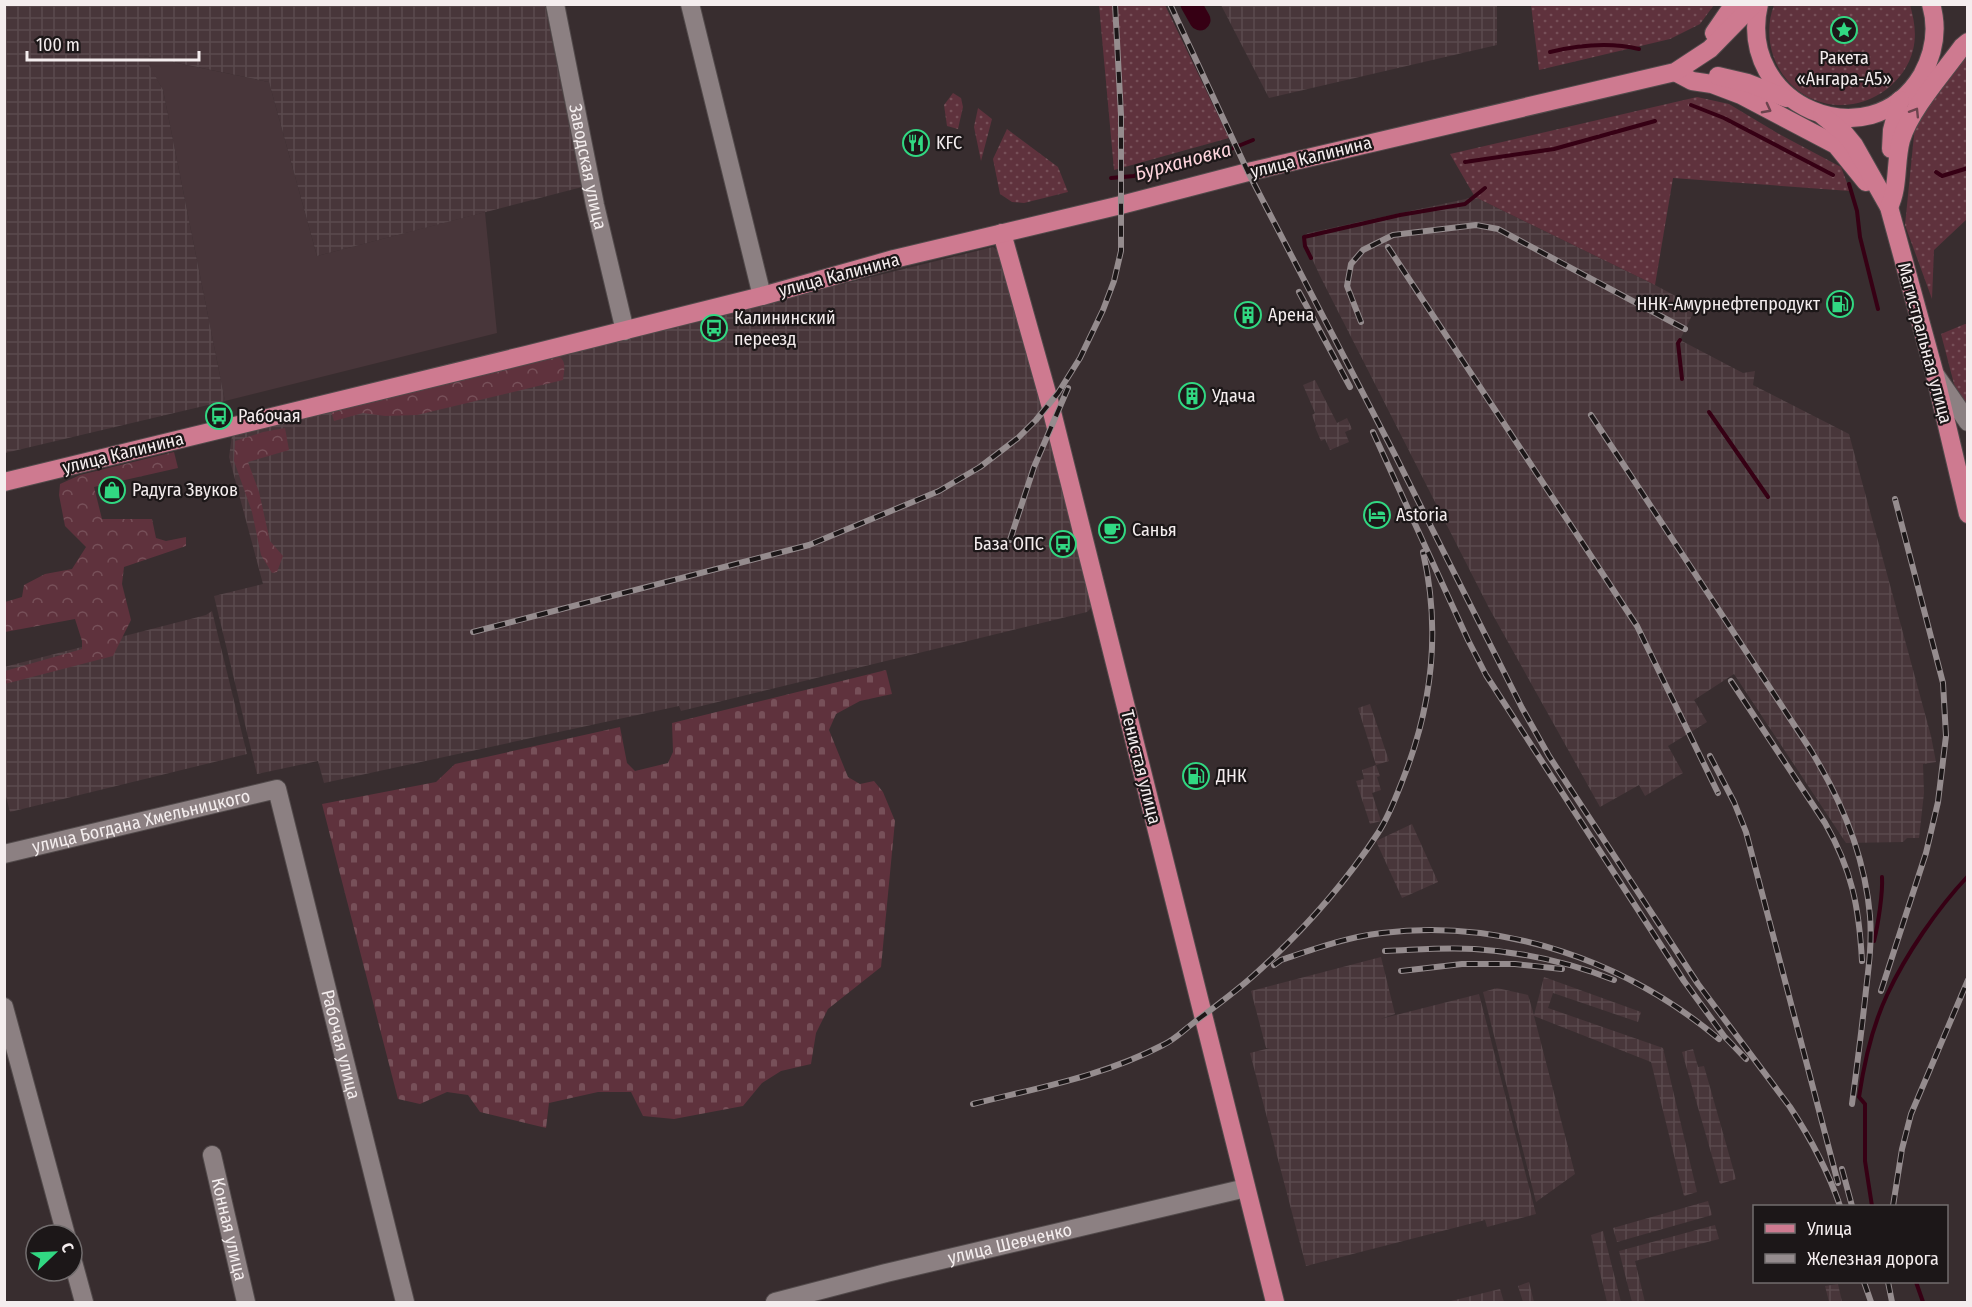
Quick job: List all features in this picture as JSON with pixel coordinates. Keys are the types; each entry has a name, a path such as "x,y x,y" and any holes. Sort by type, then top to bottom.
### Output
{"main road":[{"path":"1675,72 1682,59 1714,33 1734,4"},
{"path":"1675,72 1710,49 1754,4"},
{"path":"1759,4 1756,35 1760,54 1777,87 1801,106 1822,115 1845,134 1854,145 1889,207"},
{"path":"1822,115 1849,118 1876,113 1900,100 1916,84 1928,64 1935,40 1935,15 1931,4"},
{"path":"1928,64 1968,32"},
{"path":"1889,207 1894,198 1901,139 1913,114 1968,42"},
{"name":"улица Калинина","path":"4,482 625,331 894,259 1358,145 1675,72"},
{"path":"1675,72 1713,75 1791,99"},
{"path":"1675,72 1692,81 1712,84 1741,95 1836,145 1889,207"},
{"path":"1889,207 1893,130 1900,100"},
{"name":"Магистральная улица","path":"1889,207 1935,375 1968,514"},
{"name":"Тенистая улица","path":"1002,233 1050,404 1275,1302"}],"street":[{"name":"Заводская улица","path":"555,4 595,205 625,331"},
{"path":"690,4 762,296"},
{"path":"1935,375 1968,422"},
{"name":"улица Богдана Хмельницкого","path":"4,854 277,789"},
{"name":"Рабочая улица","path":"277,789 405,1302"},
{"path":"4,1007 63,1223"},
{"name":"Конная улица","path":"212,1155 246,1302"},
{"name":"улица Шевченко","path":"775,1302 886,1273 1246,1188"},
{"path":"79,1283 84,1302"}],"shaded area":[{"path":"4,5 545,5 582,187 317,256 269,82 144,56 163,90 225,401 5,453"},
{"path":"1221,5 1497,5 1497,45 1269,98"},
{"path":"143,56 269,82 317,256 485,212 497,333 225,401 163,90"},
{"path":"1475,197 1696,307 1680,340 1743,373 1755,371 1753,385 1849,434 1931,736 1936,762 1923,764 1924,793 1919,838 1907,838 1903,842 1846,843 1734,674 1694,700 1707,722 1668,746 1683,773 1645,796 1639,785 1600,807 1489,608 1304,241 1308,233"},
{"path":"993,247 1006,256 1094,605 1087,612 681,711 679,706 324,783 318,761 257,774 214,596 263,584 229,457 232,435"},
{"path":"1315,380 1337,423 1347,418 1352,429 1345,432 1349,442 1330,450 1325,439 1321,441 1315,427 1312,415 1315,413 1303,385"},
{"path":"212,611 247,754 10,812 4,789 4,667 206,615"},
{"path":"1370,704 1389,761 1376,765 1358,708"},
{"path":"1376,765 1381,790 1372,793 1381,821 1370,824 1356,781 1364,779 1362,770"},
{"path":"1412,824 1438,882 1402,898 1376,841"},
{"path":"1381,957 1395,1014 1380,1019 1479,994 1536,1214 1487,1227 1485,1220 1306,1266 1250,1053 1270,1048 1266,1048 1251,991"},
{"path":"1544,977 1641,1012 1638,1022 1553,993 1548,1008 1663,1048 1697,1192 1684,1196 1651,1062 1534,1016 1575,1174 1536,1202 1483,992 1497,988 1528,995 1534,1015"},
{"path":"1693,1049 1698,1067 1704,1066 1736,1179 1720,1184 1682,1052"},
{"path":"1708,1201 1712,1215 1617,1242 1613,1228"},
{"path":"1715,1225 1719,1239 1635,1261 1645,1302 1632,1302 1619,1251"},
{"path":"1603,1231 1621,1302 1607,1302 1591,1235"},
{"path":"1529,1282 1534,1302 1523,1302 1518,1286"},
{"path":"1838,1284 1842,1302 1829,1302 1825,1286"},
{"path":"1500,1289 1504,1302 1447,1302"}],"green space":[{"path":"1531,4 1714,5 1700,24 1670,39 1539,70"},
{"path":"1099,5 1165,5 1229,138 1114,170"},
{"path":"1774,5 1910,5 1915,38 1909,62 1903,73 1885,91 1874,97 1850,105 1819,102 1791,84 1780,71 1773,56 1770,22"},
{"path":"1967,51 1967,219 1934,250 1932,299 1905,225 1915,125"},
{"path":"953,93 961,98 963,107 958,129 947,126 944,105"},
{"path":"1697,97 1729,104 1841,167 1850,191 1673,178 1655,285 1475,197 1450,154"},
{"path":"978,108 992,119 981,161 974,127"},
{"path":"1007,129 1058,167 1068,192 1024,203 1012,202 1000,194 993,159"},
{"path":"1967,324 1967,410 1954,384 1941,334"},
{"path":"552,352 563,360 563,380 417,415 385,416 363,413 334,421 330,408"},
{"path":"285,428 289,450 248,462 259,492 270,541 283,556 277,572 272,573 261,555 252,512 234,461 235,441"},
{"path":"174,452 178,468 94,487 102,519 152,519 156,538 166,541 186,537 186,546 124,567 122,584 131,620 113,656 5,684 5,671 82,649 82,641 75,619 5,632 5,602 22,597 24,585 45,574 72,569 86,547 65,526 59,495 60,484 80,475"},
{"path":"886,670 892,694 860,701 836,714 829,730 848,777 860,784 874,781 883,792 895,821 881,967 828,1009 816,1033 811,1064 781,1071 762,1083 743,1106 674,1119 643,1116 631,1092 598,1092 549,1103 546,1128 480,1112 468,1095 447,1092 420,1104 398,1099 322,804 436,782 455,764 620,727 627,763 635,771 668,763 673,752 672,723"}],"waterway":[{"name":"Бурхановка","path":"1191,4 1200,20"},
{"path":"1550,52 1594,45 1639,49"},
{"path":"1691,105 1724,118 1833,175"},
{"path":"1465,162 1554,149 1655,121"},
{"name":"Бурхановка","path":"1111,178 1134,176 1143,171 1152,171 1176,159 1187,161 1195,157 1211,157 1253,140"},
{"path":"1936,172 1942,176 1968,168"},
{"path":"1849,184 1878,309"},
{"path":"1311,258 1305,246 1304,237 1400,215 1465,204 1485,188"},
{"path":"1680,340 1678,343 1682,379"},
{"path":"1709,412 1768,497"},
{"path":"1872,1205 1865,1161 1865,1104 1859,1097 1873,1032 1887,995 1913,948 1945,903 1968,876"},
{"path":"1874,941 1880,909 1882,877"},
{"path":"1916,1283 1923,1302"}],"railway":[{"path":"473,632 809,545 939,491 980,467 1018,438 1058,393 1080,358 1103,310 1114,281 1121,251 1121,115 1115,4"},
{"path":"1170,4 1248,172 1395,455 1522,708 1549,756 1698,984 1798,1119 1812,1143 1840,1205"},
{"path":"1361,322 1347,286 1351,264 1363,250 1393,235 1476,225 1498,229 1685,329"},
{"path":"1388,247 1637,626 1718,793"},
{"path":"1299,292 1350,387"},
{"path":"1010,540 1034,467 1068,388"},
{"path":"1591,415 1810,749 1832,788 1850,829 1863,872 1871,935 1852,1104"},
{"path":"1373,432 1486,675 1684,981 1724,1036 1746,1059"},
{"path":"1881,991 1926,853 1938,802 1946,736 1943,683 1895,499"},
{"path":"973,1104 1094,1073 1141,1056 1167,1043 1253,976 1288,943 1336,890 1386,820 1403,779 1421,724 1431,667 1432,639 1432,610 1423,552"},
{"path":"1731,681 1825,823 1842,857 1853,889 1862,961"},
{"path":"1710,756 1734,802 1746,832 1838,1183"},
{"path":"1274,965 1281,960 1331,944 1382,933 1427,930 1473,932 1517,939 1561,951 1603,967 1644,987 1683,1011 1719,1039"},
{"path":"1385,951 1452,948 1510,953 1563,963 1614,980"},
{"path":"1401,971 1462,964 1515,964 1562,969"},
{"path":"1893,1205 1902,1149 1911,1114 1968,980"},
{"path":"1842,1169 1852,1205"},
{"path":"1864,1283 1871,1302"},
{"path":"1888,1283 1892,1302"}],"place":[{"name":"Ракета «Ангара-А5»","path":"1844,30"},
{"name":"KFC","path":"916,143"},
{"name":"ННК-Амурнефтепродукт","path":"1840,304"},
{"name":"Арена","path":"1248,315"},
{"name":"Калининский переезд","path":"714,328"},
{"name":"Удача","path":"1192,396"},
{"name":"Рабочая","path":"219,416"},
{"name":"Радуга Звуков","path":"112,490"},
{"name":"Astoria","path":"1377,515"},
{"name":"Санья","path":"1112,530"},
{"name":"База ОПС","path":"1063,544"},
{"name":"ДНК","path":"1196,776"}]}
